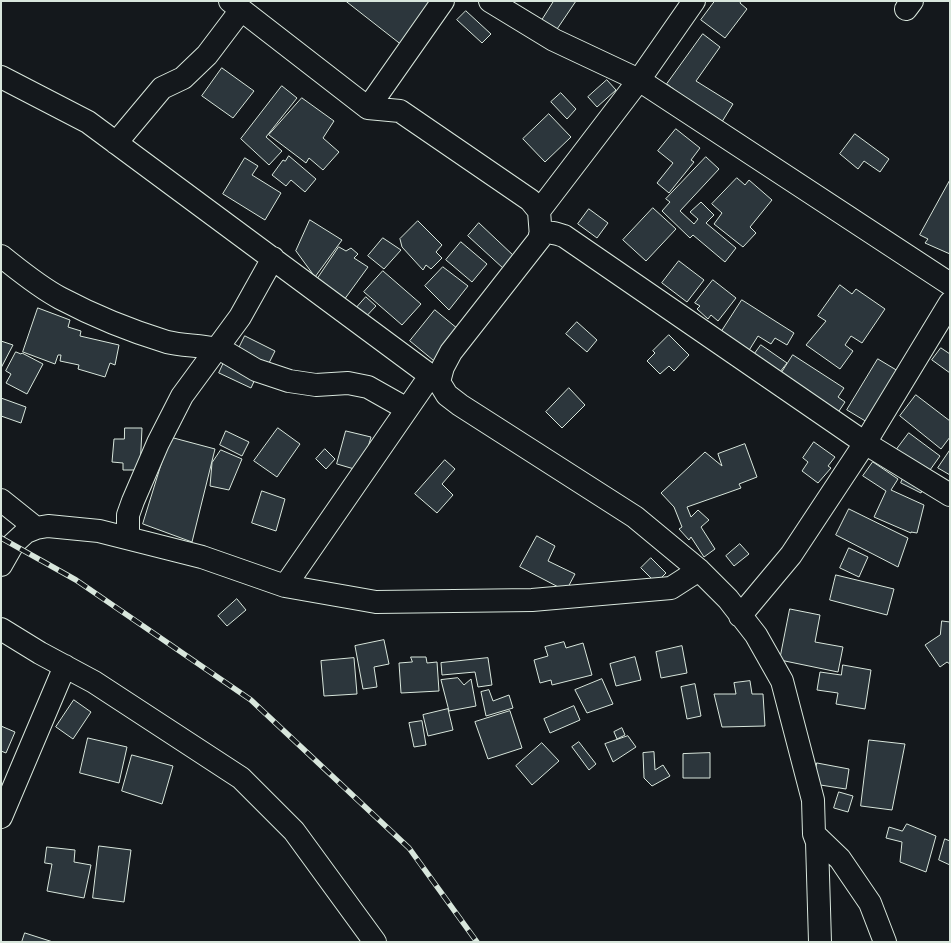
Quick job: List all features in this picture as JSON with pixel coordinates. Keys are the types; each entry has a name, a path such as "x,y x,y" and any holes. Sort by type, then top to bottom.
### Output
{"street":[{"path":"368,108 444,1"},
{"path":"490,1 554,40 638,80 950,284"},
{"path":"539,211 638,80 694,1"},
{"path":"116,143 162,88 183,78 207,55 235,5 368,108 400,111 530,200 539,211 540,235 535,245 451,352 435,379 407,409 285,586"},
{"path":"1,77 88,122 435,379 447,395 460,405 635,517 699,570 728,599 756,636 782,681 813,800 814,834 817,842 820,942"},
{"path":"540,235 554,232 564,236 865,443 950,495"},
{"path":"1,256 39,285 60,298 138,332 169,342 216,348 256,370 289,381 316,384 348,383 368,387 407,409"},
{"path":"128,538 128,515 158,443 182,396 240,317 273,258"},
{"path":"740,616 791,555 865,443 950,302"},
{"path":"1,500 36,528"},
{"path":"1,565 13,544 26,532 48,526 99,531 202,557 285,586 376,602 532,600 671,588 699,570"},
{"path":"1,629 102,688 241,778 294,831 375,942"},
{"path":"1,817 65,666"},
{"path":"814,834 840,859 870,904 885,942"}],"building":[{"path":"346,1 440,1 405,47"},
{"path":"554,1 576,1 553,35 539,25"},
{"path":"715,1 741,1 740,3 747,9 725,38 701,20"},
{"path":"466,11 491,34 482,43 457,20"},
{"path":"703,34 720,47 696,81 733,104 720,125 667,84"},
{"path":"222,68 254,91 233,118 202,96"},
{"path":"607,80 616,90 597,107 588,97"},
{"path":"282,86 297,98 266,137 282,151 269,165 241,139"},
{"path":"561,93 576,109 567,119 551,102"},
{"path":"302,98 334,121 323,138 339,152 323,170 309,158 306,163 269,135"},
{"path":"549,114 571,137 545,162 523,139"},
{"path":"676,129 700,148 691,160 694,162 669,193 657,183 673,163 658,151"},
{"path":"855,134 889,159 880,172 864,161 858,169 840,154"},
{"path":"289,156 316,179 305,192 291,180 286,186 272,175 283,160 285,161"},
{"path":"706,157 719,169 680,211 694,224 698,219 690,212 701,202 714,215 706,223 736,248 725,262 693,235 690,238 662,211 670,202 666,199"},
{"path":"245,158 258,166 252,175 281,193 265,220 223,194"},
{"path":"737,178 745,185 749,180 772,200 750,227 756,233 743,247 714,224 722,213 712,204"},
{"path":"950,180 950,254 925,243 928,239 920,235"},
{"path":"653,208 676,229 646,261 623,240"},
{"path":"589,209 608,223 597,238 578,224"},
{"path":"310,220 342,240 315,277 296,251"},
{"path":"418,221 442,245 436,252 442,258 431,269 426,265 423,270 402,247 400,239"},
{"path":"479,223 515,257 504,269 468,236"},
{"path":"383,238 401,250 384,269 368,256"},
{"path":"461,242 487,264 472,282 446,260"},
{"path":"339,247 346,251 351,248 358,254 354,258 368,267 344,300 316,281"},
{"path":"679,261 704,280 687,302 662,283"},
{"path":"443,267 468,286 449,310 425,286"},
{"path":"383,271 421,304 402,325 364,292"},
{"path":"713,280 736,298 718,321 711,315 708,319 697,309 700,306 695,303"},
{"path":"840,285 852,294 856,289 885,309 862,343 851,336 845,345 853,351 840,369 806,345 826,321 818,316"},
{"path":"366,297 376,306 360,323 351,314"},
{"path":"742,300 794,333 787,345 775,338 771,344 758,336 748,352 720,334"},
{"path":"38,308 70,320 68,327 81,331 80,336 119,345 115,365 110,363 105,377 78,369 79,365 60,361 61,355 58,355 55,364 23,352"},
{"path":"435,310 464,334 439,365 410,341"},
{"path":"577,322 597,340 587,352 566,334"},
{"path":"669,335 689,355 674,371 669,366 660,374 647,361 655,353 653,351"},
{"path":"245,336 275,351 265,371 235,356"},
{"path":"1,341 13,345 1,368"},
{"path":"761,345 787,363 776,377 751,359"},
{"path":"941,348 950,354 950,373 932,360"},
{"path":"16,352 22,353 43,364 27,394 6,383 11,374 6,371"},
{"path":"793,355 844,388 838,397 845,402 837,414 779,377"},
{"path":"227,356 257,375 251,388 219,373"},
{"path":"878,359 903,374 872,425 847,410"},
{"path":"569,388 585,405 562,428 546,412"},
{"path":"916,395 950,421 950,437 941,449 900,416"},
{"path":"1,398 26,407 21,423 1,416"},
{"path":"125,428 142,428 140,470 123,470 123,463 112,462 114,439 124,439"},
{"path":"278,428 300,444 277,477 254,461"},
{"path":"226,431 249,442 242,456 220,445"},
{"path":"346,431 371,437 361,471 337,464"},
{"path":"909,433 940,456 925,477 894,453"},
{"path":"170,437 215,449 192,542 143,524"},
{"path":"814,442 835,457 828,466 831,468 818,483 802,471 808,462 803,458"},
{"path":"745,444 757,477 739,484 741,488 687,507 691,517 698,510 709,520 701,527 715,549 704,557 691,537 689,540 679,529 682,527 674,507 661,493 705,452 722,466 718,454"},
{"path":"325,449 335,459 326,469 316,459"},
{"path":"221,450 242,459 229,490 210,486 212,463"},
{"path":"950,450 950,475 938,468"},
{"path":"445,460 455,469 442,484 453,495 437,513 415,494"},
{"path":"873,462 898,479 891,490 924,505 917,533 911,533 874,517 886,491 863,476"},
{"path":"904,476 924,486 921,493 901,483"},
{"path":"262,491 285,499 276,531 252,523"},
{"path":"849,509 908,538 898,567 836,535"},
{"path":"537,536 555,546 548,561 575,574 566,591 520,567"},
{"path":"740,544 749,554 734,566 726,556"},
{"path":"849,548 868,557 859,577 840,568"},
{"path":"651,558 666,573 656,583 641,568"},
{"path":"836,575 894,589 887,615 830,600"},
{"path":"237,599 246,610 227,626 218,616"},
{"path":"790,609 820,615 815,642 843,647 838,672 780,660"},
{"path":"942,621 950,622 950,664 947,662 940,667 925,645 940,635"},
{"path":"384,640 389,664 374,667 377,687 363,689 355,646"},
{"path":"564,642 566,648 583,643 592,675 552,685 551,680 540,683 534,660 548,656 545,647"},
{"path":"682,646 687,673 661,678 656,652"},
{"path":"411,657 426,657 427,663 437,662 439,691 401,693 399,663 412,662"},
{"path":"635,657 641,680 616,686 610,664"},
{"path":"354,658 357,694 324,696 321,661"},
{"path":"488,658 492,685 478,687 475,672 442,675 441,663"},
{"path":"843,665 871,670 865,709 836,704 838,693 817,690 820,672 841,675"},
{"path":"458,678 464,685 471,679 476,706 449,711 441,680"},
{"path":"602,679 613,704 587,713 575,690"},
{"path":"750,681 752,694 763,694 765,726 722,727 714,694 736,694 734,683"},
{"path":"695,684 701,716 687,719 681,687"},
{"path":"489,690 493,701 509,695 513,708 486,716 481,692"},
{"path":"74,700 91,712 73,739 56,727"},
{"path":"574,706 580,720 550,733 544,719"},
{"path":"448,709 453,730 428,736 423,715"},
{"path":"510,711 522,748 488,759 475,722"},
{"path":"422,721 426,745 414,747 409,723"},
{"path":"1,726 15,732 6,753 1,751"},
{"path":"622,728 625,735 617,739 614,732"},
{"path":"628,736 636,747 613,762 605,744"},
{"path":"88,738 127,747 119,783 80,773"},
{"path":"869,740 905,744 892,810 861,806"},
{"path":"579,742 596,764 589,770 572,747"},
{"path":"542,743 559,761 532,785 516,766"},
{"path":"654,752 655,770 663,765 670,776 652,786 644,778 643,753"},
{"path":"710,753 710,778 683,778 683,754"},
{"path":"132,755 173,766 162,804 122,791"},
{"path":"817,763 849,769 846,789 814,784"},
{"path":"839,792 853,796 848,812 834,808"},
{"path":"907,824 936,836 926,872 900,862 902,842 886,838 889,827 902,831"},
{"path":"945,839 950,841 950,865 939,860"},
{"path":"99,846 131,850 124,902 93,898"},
{"path":"47,847 75,850 74,862 91,865 84,898 47,891 52,864 45,863"},
{"path":"25,933 53,942 22,942"}],"railway":[{"path":"1,538 76,580 251,700 409,848 477,942"}]}
